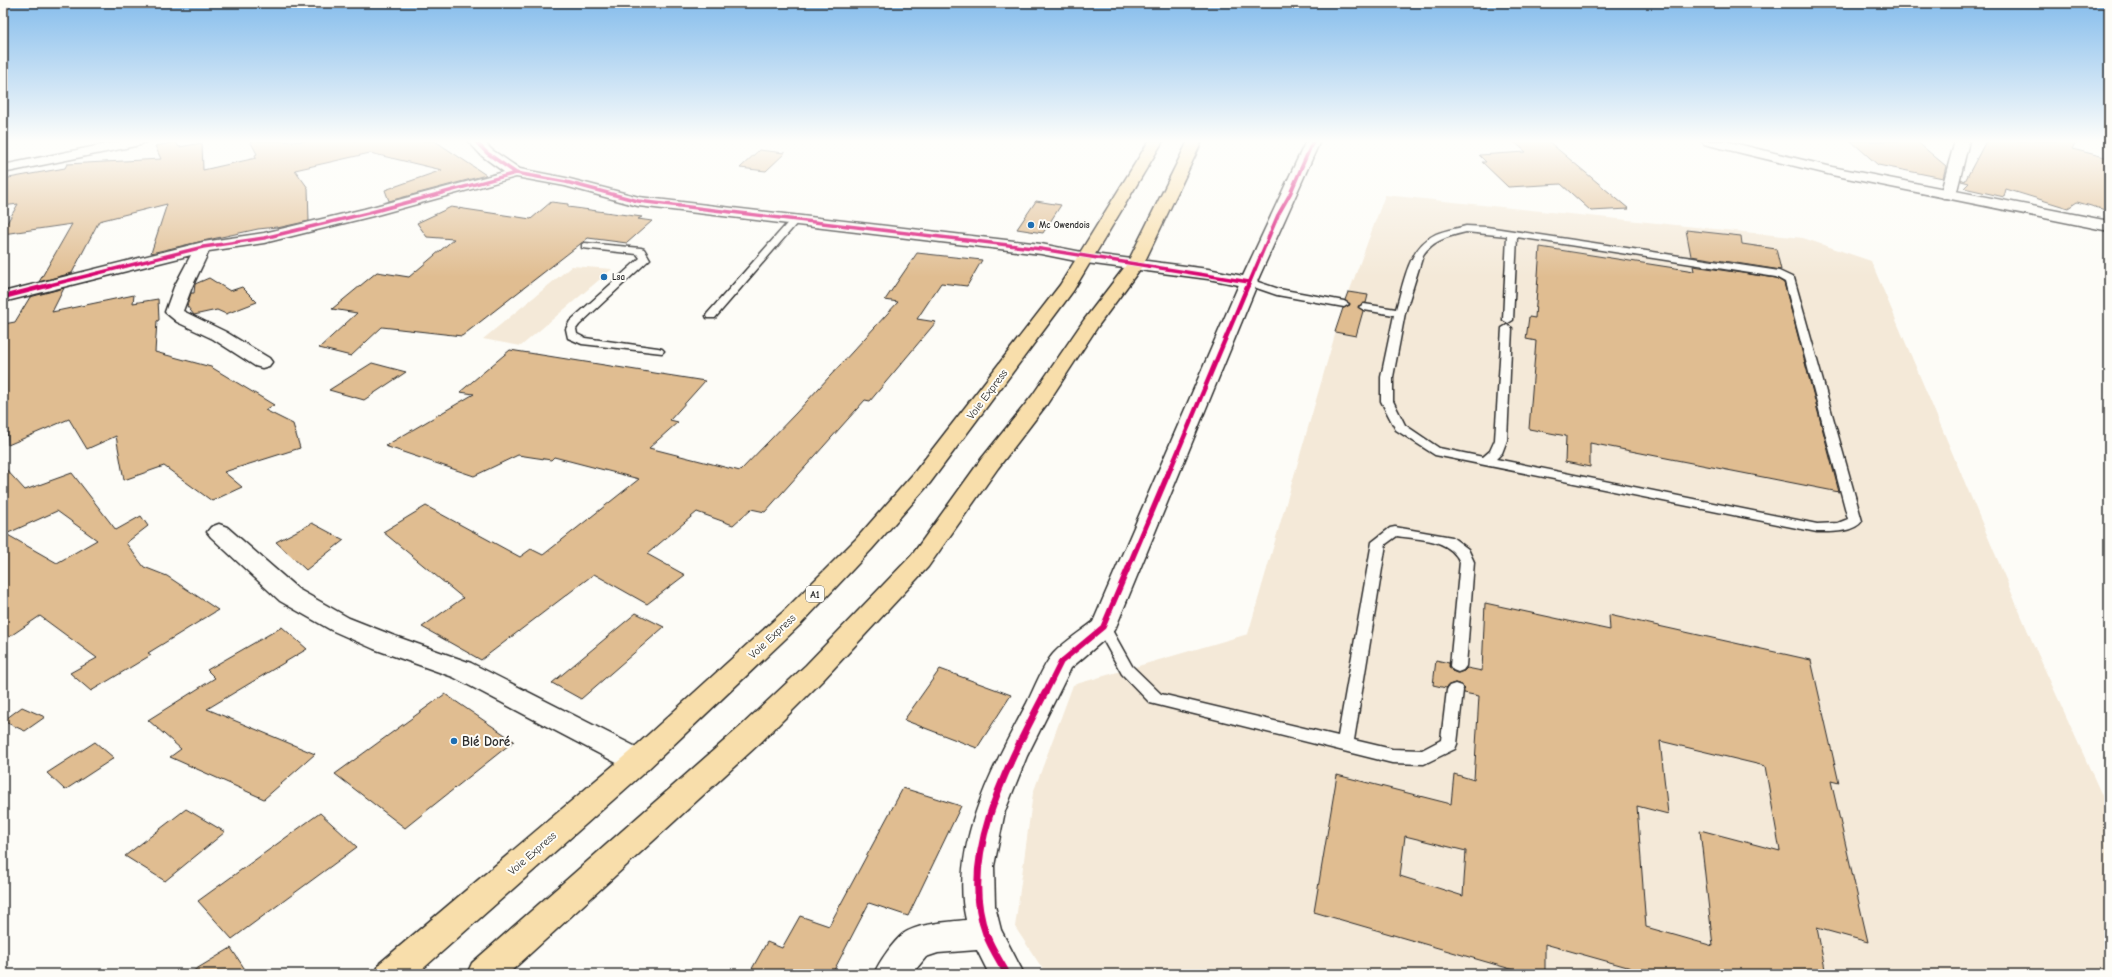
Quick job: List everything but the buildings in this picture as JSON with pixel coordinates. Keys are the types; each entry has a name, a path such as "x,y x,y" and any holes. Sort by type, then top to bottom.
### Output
{"highway":[{"name":"Voie Express","path":"392,974 638,761 792,618 864,544 922,478 1067,287 1129,187"},
{"path":"484,974 750,736 815,672 920,561 990,463 1040,400 1090,324 1135,265 1173,187"}],"street":[{"path":"3,297 203,247 264,238 368,213 466,187"},
{"path":"584,187 638,200 1041,249 1086,258 1208,274 1249,282"},
{"path":"1007,974 986,934 979,906 980,866 990,811 1012,756 1061,662 1103,627 1249,282 1278,215 1293,187"},
{"path":"1907,187 2109,226"},
{"path":"1948,195 1950,187"},
{"path":"203,247 183,287 174,312 184,320 201,326 228,340 262,362"},
{"path":"219,532 289,595 340,624 383,642 462,670 638,761"},
{"path":"890,974 915,945 938,938 986,934"}],"lane":[{"path":"711,316 795,220"},
{"path":"1466,230 1487,230 1512,234 1758,270 1779,274 1790,280 1855,521 1840,527 1816,528 1485,461 1435,450 1400,427 1387,401 1387,377 1400,313 1418,255 1424,246 1439,236 1466,230"},
{"path":"1485,461 1496,453 1501,440 1512,234"},
{"path":"585,246 637,250 641,252 645,259 574,323 571,329 572,336 582,341 658,351"},
{"path":"1249,282 1277,292 1344,304"},
{"path":"1364,307 1400,313"},
{"path":"1345,744 1379,542 1395,531 1447,540 1461,549 1466,562 1458,666"},
{"path":"1103,627 1127,670 1156,699 1392,756 1424,757 1449,744 1455,690"}],"shaded area":[{"path":"1385,195 1803,238 1871,261 2032,641 2109,811 2109,974 1046,974 1015,927 1033,793 1073,685 1248,634 1341,314"},
{"path":"572,266 612,269 521,346 483,339"}],"cycle path":[{"path":"3,297 203,247 264,238 368,213 466,187"},
{"path":"583,187 638,201 1041,249 1249,282"},
{"path":"1007,974 986,934 979,906 979,866 990,811 1013,756 1061,662 1103,627 1278,215 1293,187"}],"place":[{"name":"Mc Owendois","path":"1031,225"},
{"name":"Lsa","path":"604,277"},
{"name":"Blé Doré","path":"454,741"}]}
